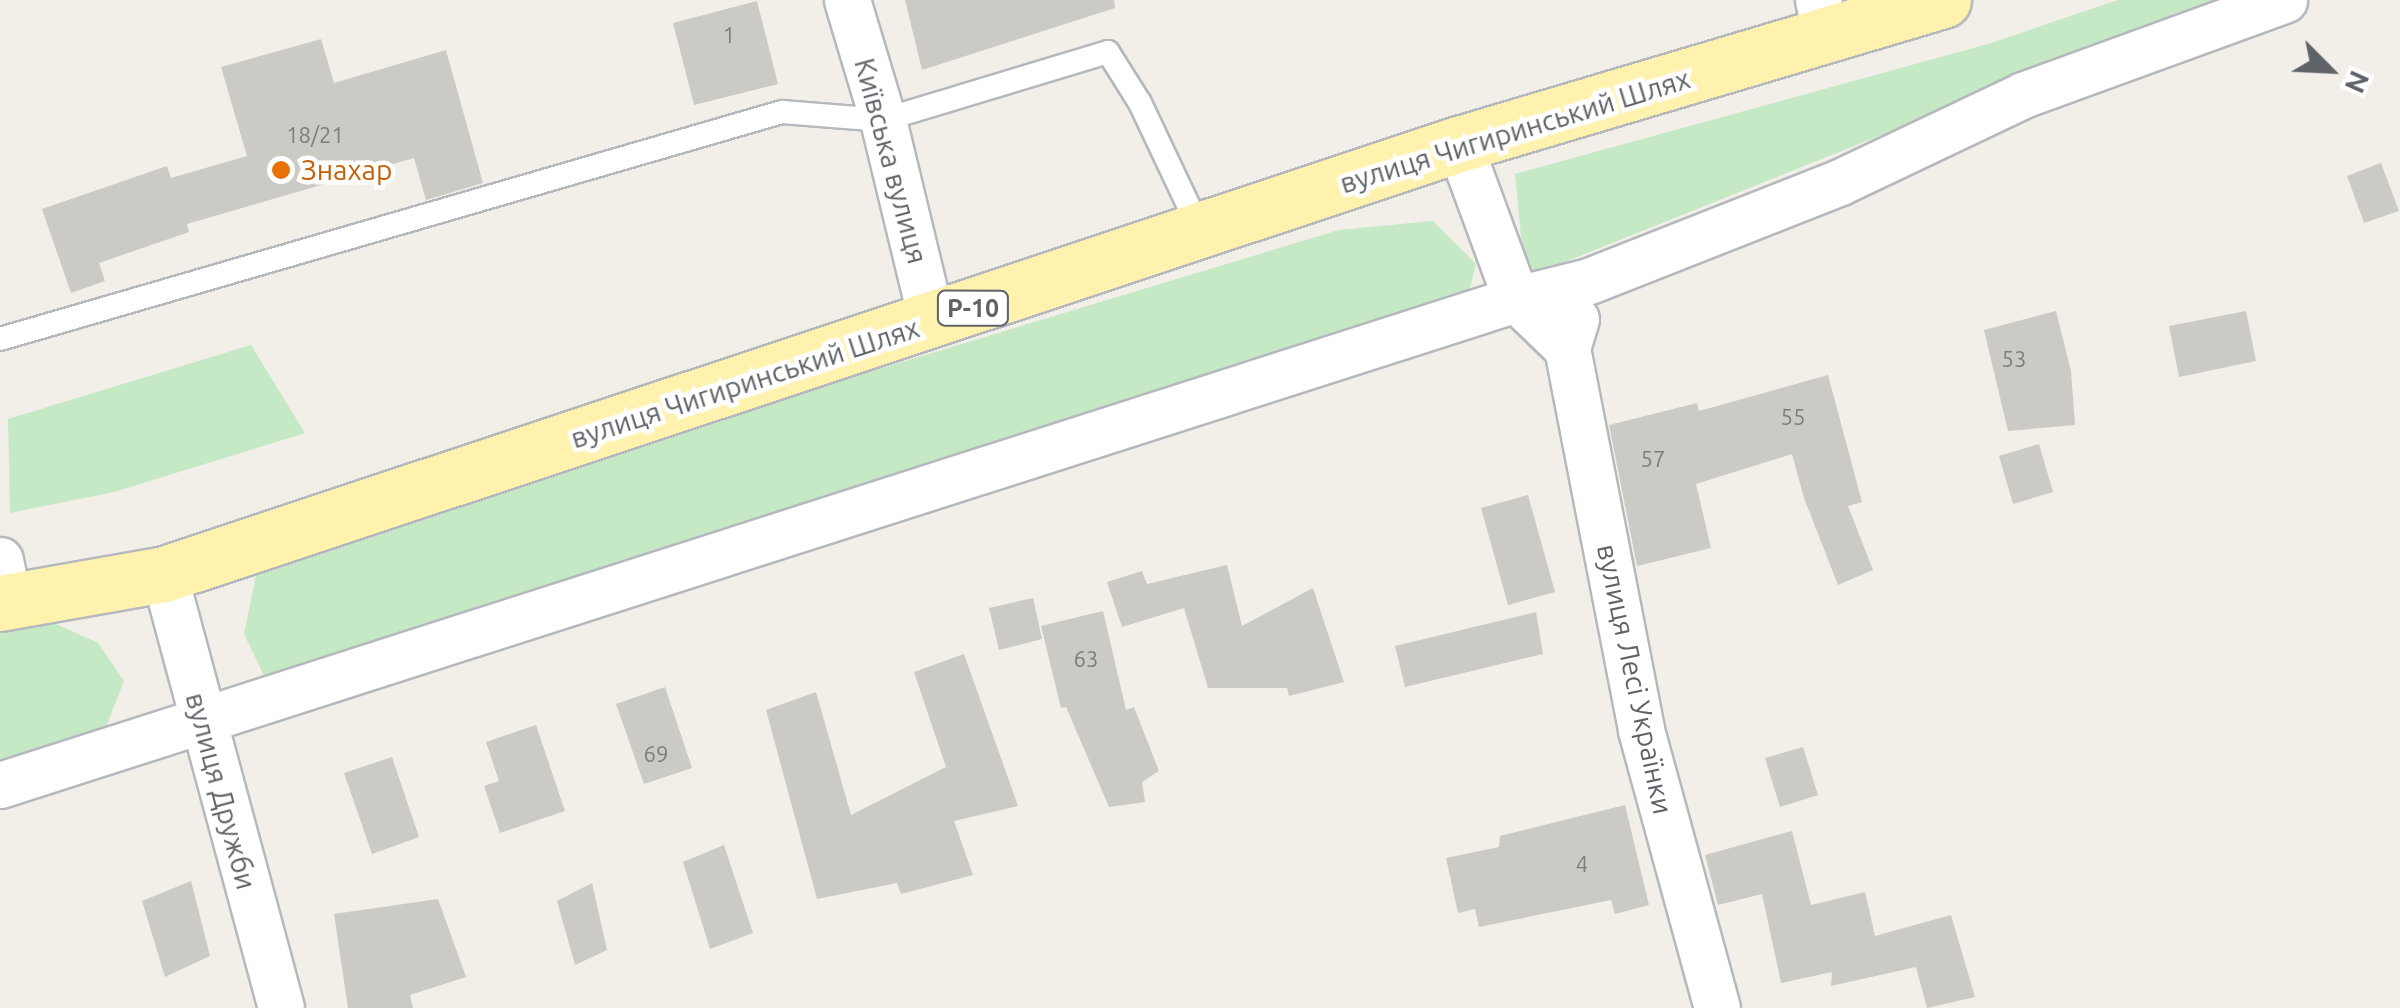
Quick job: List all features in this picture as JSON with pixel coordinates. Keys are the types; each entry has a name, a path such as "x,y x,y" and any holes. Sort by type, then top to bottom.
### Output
{"main road":[{"name":"вулиця Чигиринський Шлях","path":"3,588 164,574 1201,233 1822,18 1943,0"}],"street":[{"name":"Київська вулиця","path":"847,0 883,120 932,322"},
{"path":"0,786 1516,299 1590,281 1840,182 2024,95 2284,0"},
{"path":"1459,144 1516,299 1566,348 1590,281"},
{"name":"вулиця Лесі Українки","path":"1566,348 1640,730 1717,1008"},
{"name":"вулиця Дружби","path":"164,574 281,1008"}],"lane":[{"path":"0,339 782,112 883,120 1108,52 1140,103 1201,233"}],"green space":[{"path":"2118,0 2218,0 1525,278 1515,174 1988,44"},
{"path":"1433,221 1476,264 1467,300 267,682 244,634 260,556 1339,230"},
{"path":"251,345 305,433 114,492 10,513 8,419"},
{"path":"47,620 98,643 124,681 104,732 0,760 0,633"}],"building":[{"path":"905,0 1114,0 1115,8 922,70"},
{"path":"757,1 778,84 694,105 673,23"},
{"path":"321,39 334,83 446,50 483,183 426,200 414,158 187,224 189,232 99,263 105,281 71,293 42,209 167,166 171,178 247,156 221,67"},
{"path":"2381,163 2399,211 2364,223 2347,176"},
{"path":"2056,311 2071,371 2075,425 2008,431 1984,330"},
{"path":"2246,311 2256,361 2179,377 2169,326"},
{"path":"1828,375 1862,502 1848,506 1873,570 1838,585 1804,498 1792,454 1696,484 1711,548 1637,566 1609,425 1697,403 1699,411"},
{"path":"2039,444 2053,492 2013,504 1999,456"},
{"path":"1528,495 1555,592 1508,605 1481,508"},
{"path":"1227,565 1242,626 1313,588 1344,682 1289,696 1287,688 1208,688 1184,608 1122,627 1107,582 1142,571 1147,584"},
{"path":"1033,598 1042,639 999,650 989,608"},
{"path":"1103,611 1126,710 1134,707 1159,771 1142,782 1145,802 1109,807 1066,707 1061,708 1041,626"},
{"path":"1536,612 1543,654 1405,687 1395,646"},
{"path":"964,654 1018,806 954,821 973,875 901,894 897,883 817,899 766,710 816,692 851,815 946,767 914,672"},
{"path":"665,687 692,768 644,784 616,704"},
{"path":"536,725 565,811 500,833 484,786 499,781 486,742"},
{"path":"1803,747 1818,795 1780,807 1765,758"},
{"path":"392,757 419,837 372,854 344,773"},
{"path":"1625,805 1649,905 1615,914 1611,900 1479,927 1475,909 1458,913 1446,858 1499,847 1500,836"},
{"path":"1792,831 1811,905 1865,892 1875,936 1951,915 1975,997 1927,1008 1916,967 1831,986 1832,972 1781,983 1762,894 1718,905 1705,855"},
{"path":"724,845 753,933 710,949 683,862"},
{"path":"191,881 210,956 165,977 142,901"},
{"path":"592,883 607,950 575,965 557,901"},
{"path":"438,899 466,977 410,995 413,1008 348,1008 334,914"}],"place":[{"name":"Знахар","path":"281,170"}]}
